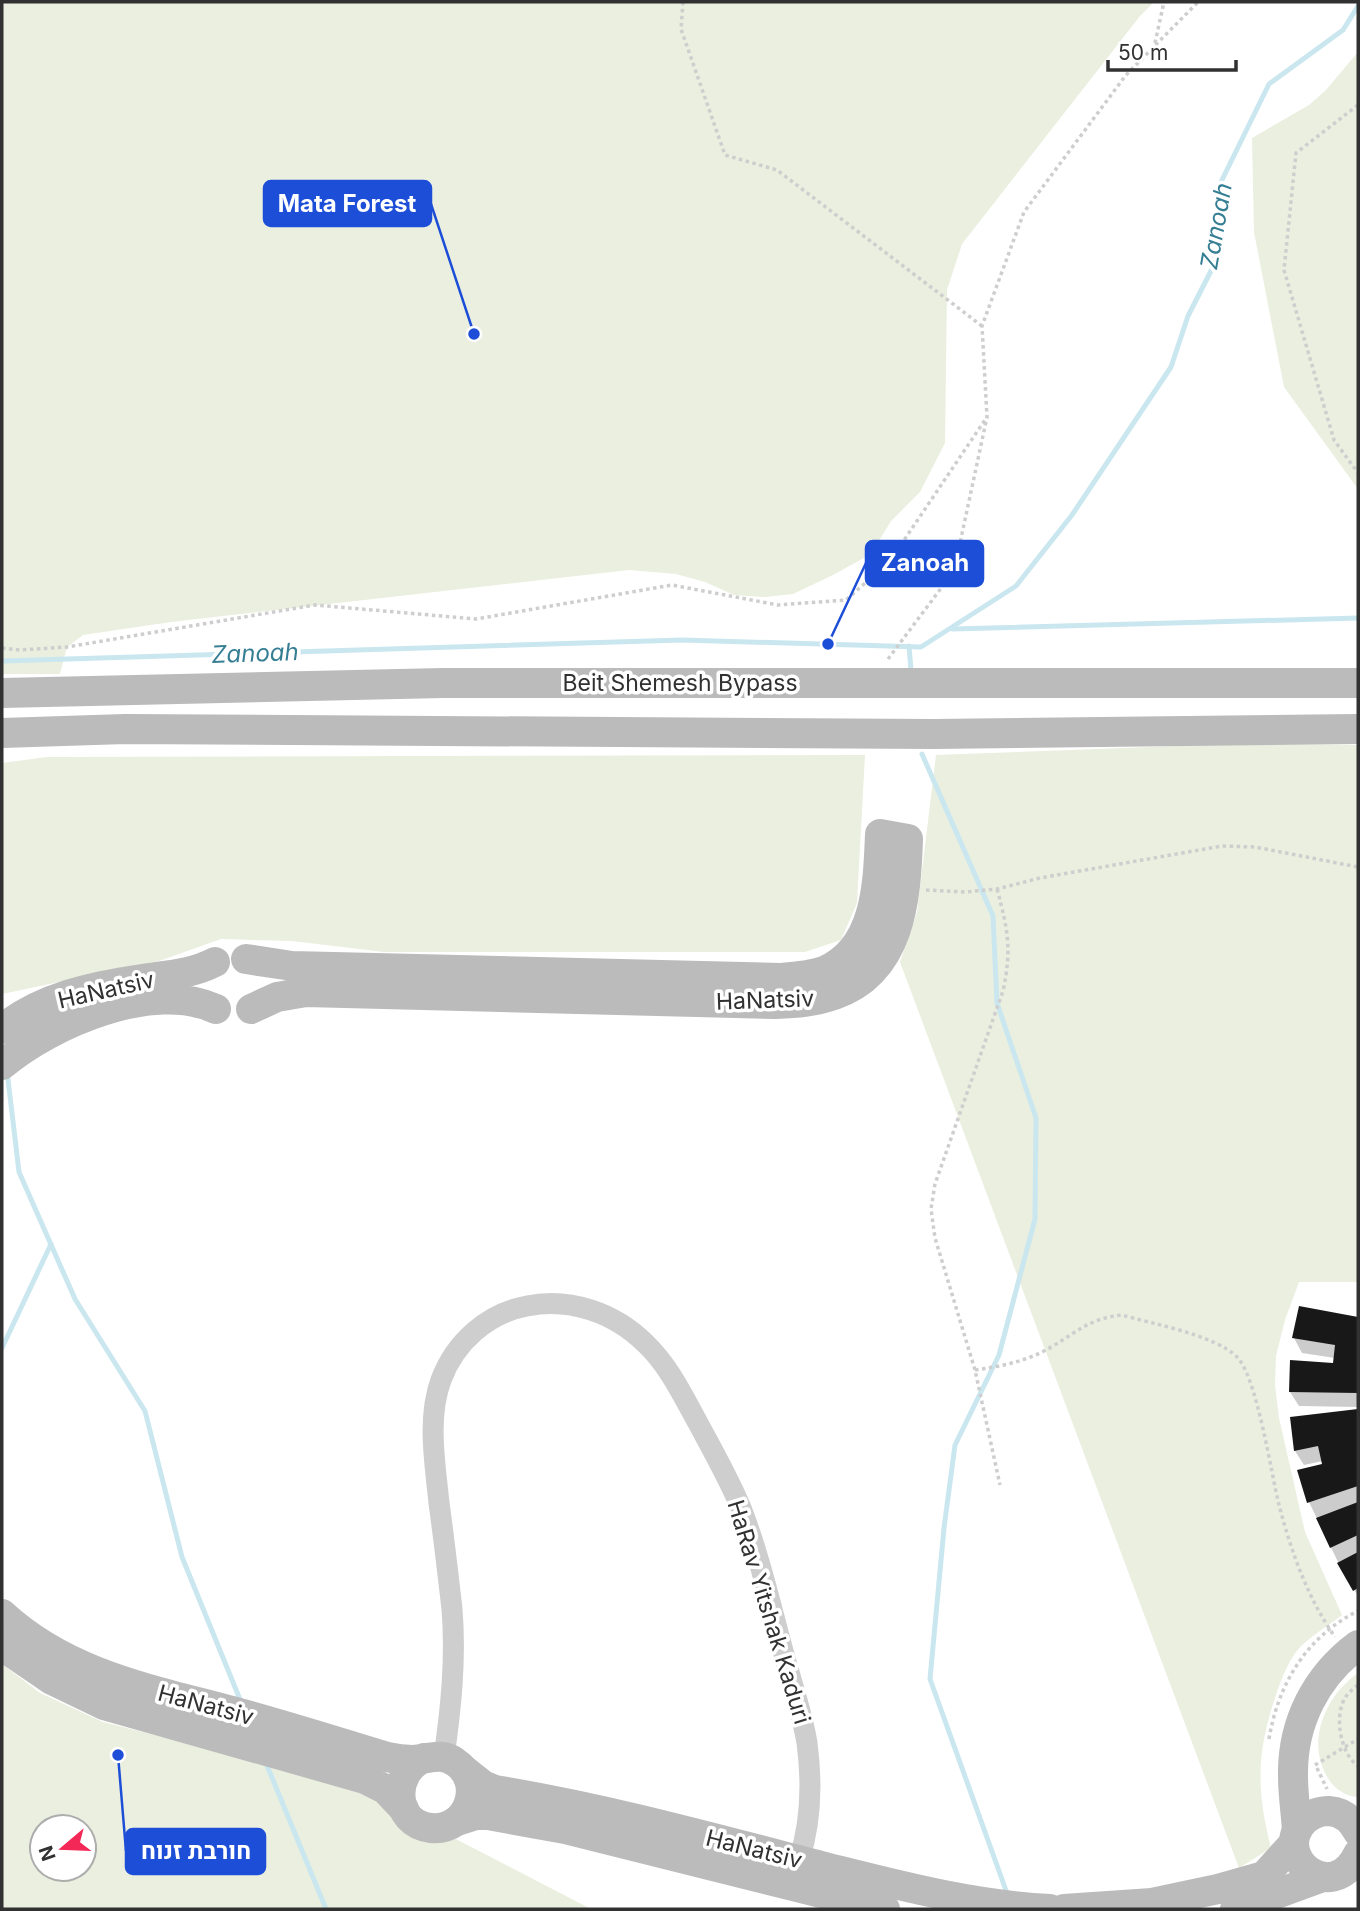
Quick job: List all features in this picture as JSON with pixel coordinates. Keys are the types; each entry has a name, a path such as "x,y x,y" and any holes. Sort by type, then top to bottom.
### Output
{"street":[{"name":"Beit Shemesh Bypass","path":"2,693 443,683 1358,683"},
{"path":"2,733 125,729 896,734 1358,729"},
{"name":"HaNatsiv","path":"246,959 292,967 781,978 804,976 823,971 838,963 851,952 861,938 875,893 880,834 908,839 905,888 895,935 886,954 873,971 856,985 835,995 808,1002 775,1004 306,992 277,997 251,1009"},
{"path":"228,956 246,959 256,968 262,981 260,999 251,1009 234,1015 216,1010 207,1000 204,986 207,972 215,962 228,956"},
{"name":"HaNatsiv","path":"2,1029 10,1022 60,998 85,990 196,971 215,962"},
{"name":"HaNatsiv","path":"2,1065 53,1031 127,1005 180,999 198,1002 216,1010"},
{"name":"HaRav Yitshak Kaduri","path":"444,1762 452,1696 454,1647 435,1468 433,1420 441,1380 458,1348 482,1324 512,1308 545,1302 580,1306 614,1320 646,1344 675,1380 740,1507 759,1562 807,1744 809,1800 799,1860"},
{"name":"HaNatsiv","path":"2,1614 13,1625 59,1654 109,1678 387,1757 444,1762 495,1790 573,1803 957,1899 988,1905 1050,1909"},
{"name":"HaNatsiv","path":"2,1646 52,1680 104,1705 365,1779 385,1789 404,1809"},
{"path":"1323,1877 1304,1868 1296,1855 1293,1758 1310,1698 1321,1679 1353,1649"},
{"path":"1301,1725 1306,1777 1316,1796 1348,1818"},
{"path":"444,1762 471,1786 471,1797 465,1813 457,1821 441,1828 430,1828 415,1822 404,1809 400,1798 401,1781 409,1767 444,1762"},
{"path":"1064,1909 1152,1903 1264,1876 1288,1853 1295,1837 1312,1815 1322,1812 1348,1818"},
{"name":"HaNatsiv","path":"457,1821 476,1815 488,1815 565,1829 885,1909"},
{"path":"1235,1909 1323,1877 1343,1874 1357,1858"}],"path":[{"path":"683,2 681,29 725,155 777,170 982,326"},
{"path":"1155,46 1164,2"},
{"path":"870,683 954,571 987,417 982,326 1024,212 1126,75 1198,2"},
{"path":"1358,105 1296,153 1284,270 1334,440 1358,473"},
{"path":"2,648 20,650 67,647 315,605 476,619 672,585 778,605 846,600 890,561 987,417"},
{"path":"905,888 965,892 997,889 1040,878 1222,846 1255,847 1358,867"},
{"path":"997,889 1008,933 1009,962 1003,991 935,1185 931,1209 934,1238 975,1370 1000,1485"},
{"path":"975,1370 1009,1365 1030,1358 1091,1322 1122,1315 1215,1342 1237,1357 1254,1393 1280,1508 1314,1606 1353,1649"},
{"path":"1358,1685 1348,1693 1339,1717 1345,1746 1358,1766"},
{"path":"1313,1766 1358,1739"}],"green space":[{"path":"2,2 1154,2 1140,16 962,244 947,290 945,443 920,492 891,521 871,554 793,594 765,597 734,595 705,582 676,574 629,570 171,622 83,635 67,647 60,674 2,674"},
{"path":"1358,52 1358,489 1284,387 1254,232 1252,138 1309,105 1326,90"},
{"path":"1232,744 1358,745 1358,1282 1299,1282 1276,1356 1275,1385 1279,1418 1305,1532 1342,1615 1301,1647 1292,1657 1283,1676 1268,1721 1261,1757 1261,1792 1271,1848 1239,1868 900,962 917,912 936,755"},
{"path":"865,755 857,903 841,940 805,952 384,952 292,941 221,939 159,961 2,994 2,763 47,757"},
{"path":"2,1664 40,1693 103,1722 366,1788 448,1835 591,1909 2,1909"},
{"path":"1358,1673 1358,1797 1343,1793 1331,1783 1320,1759 1318,1745 1319,1731 1329,1705 1337,1693"}],"building":[{"path":"1299,1306 1358,1317 1358,1393 1289,1392 1290,1360 1333,1363 1335,1345 1292,1338"},
{"path":"1358,1409 1358,1486 1307,1503 1297,1470 1322,1464 1318,1446 1294,1451 1290,1417"},
{"path":"1358,1502 1358,1535 1330,1548 1316,1518"},
{"path":"1358,1552 1358,1588 1353,1591 1337,1563"}],"waterway":[{"name":"Zanoah","path":"2,661 682,640 921,647 1016,586 1072,515 1171,367 1188,316 1214,265 1221,182 1269,84 1343,30 1358,6"},
{"path":"952,629 1358,618"},
{"path":"909,646 911,670"},
{"path":"922,754 993,916 997,1003 1036,1118 1035,1219 999,1355 955,1445 944,1528 930,1679 1008,1896"},
{"path":"7,1071 19,1172 75,1299 145,1411 182,1557 241,1702"},
{"path":"2,1348 51,1244"},
{"path":"266,1763 326,1909"}],"place":[{"name":"Mata Forest","path":"474,334"},
{"name":"Zanoah","path":"828,644"},
{"name":"חורבת זנוח","path":"118,1755"}]}
